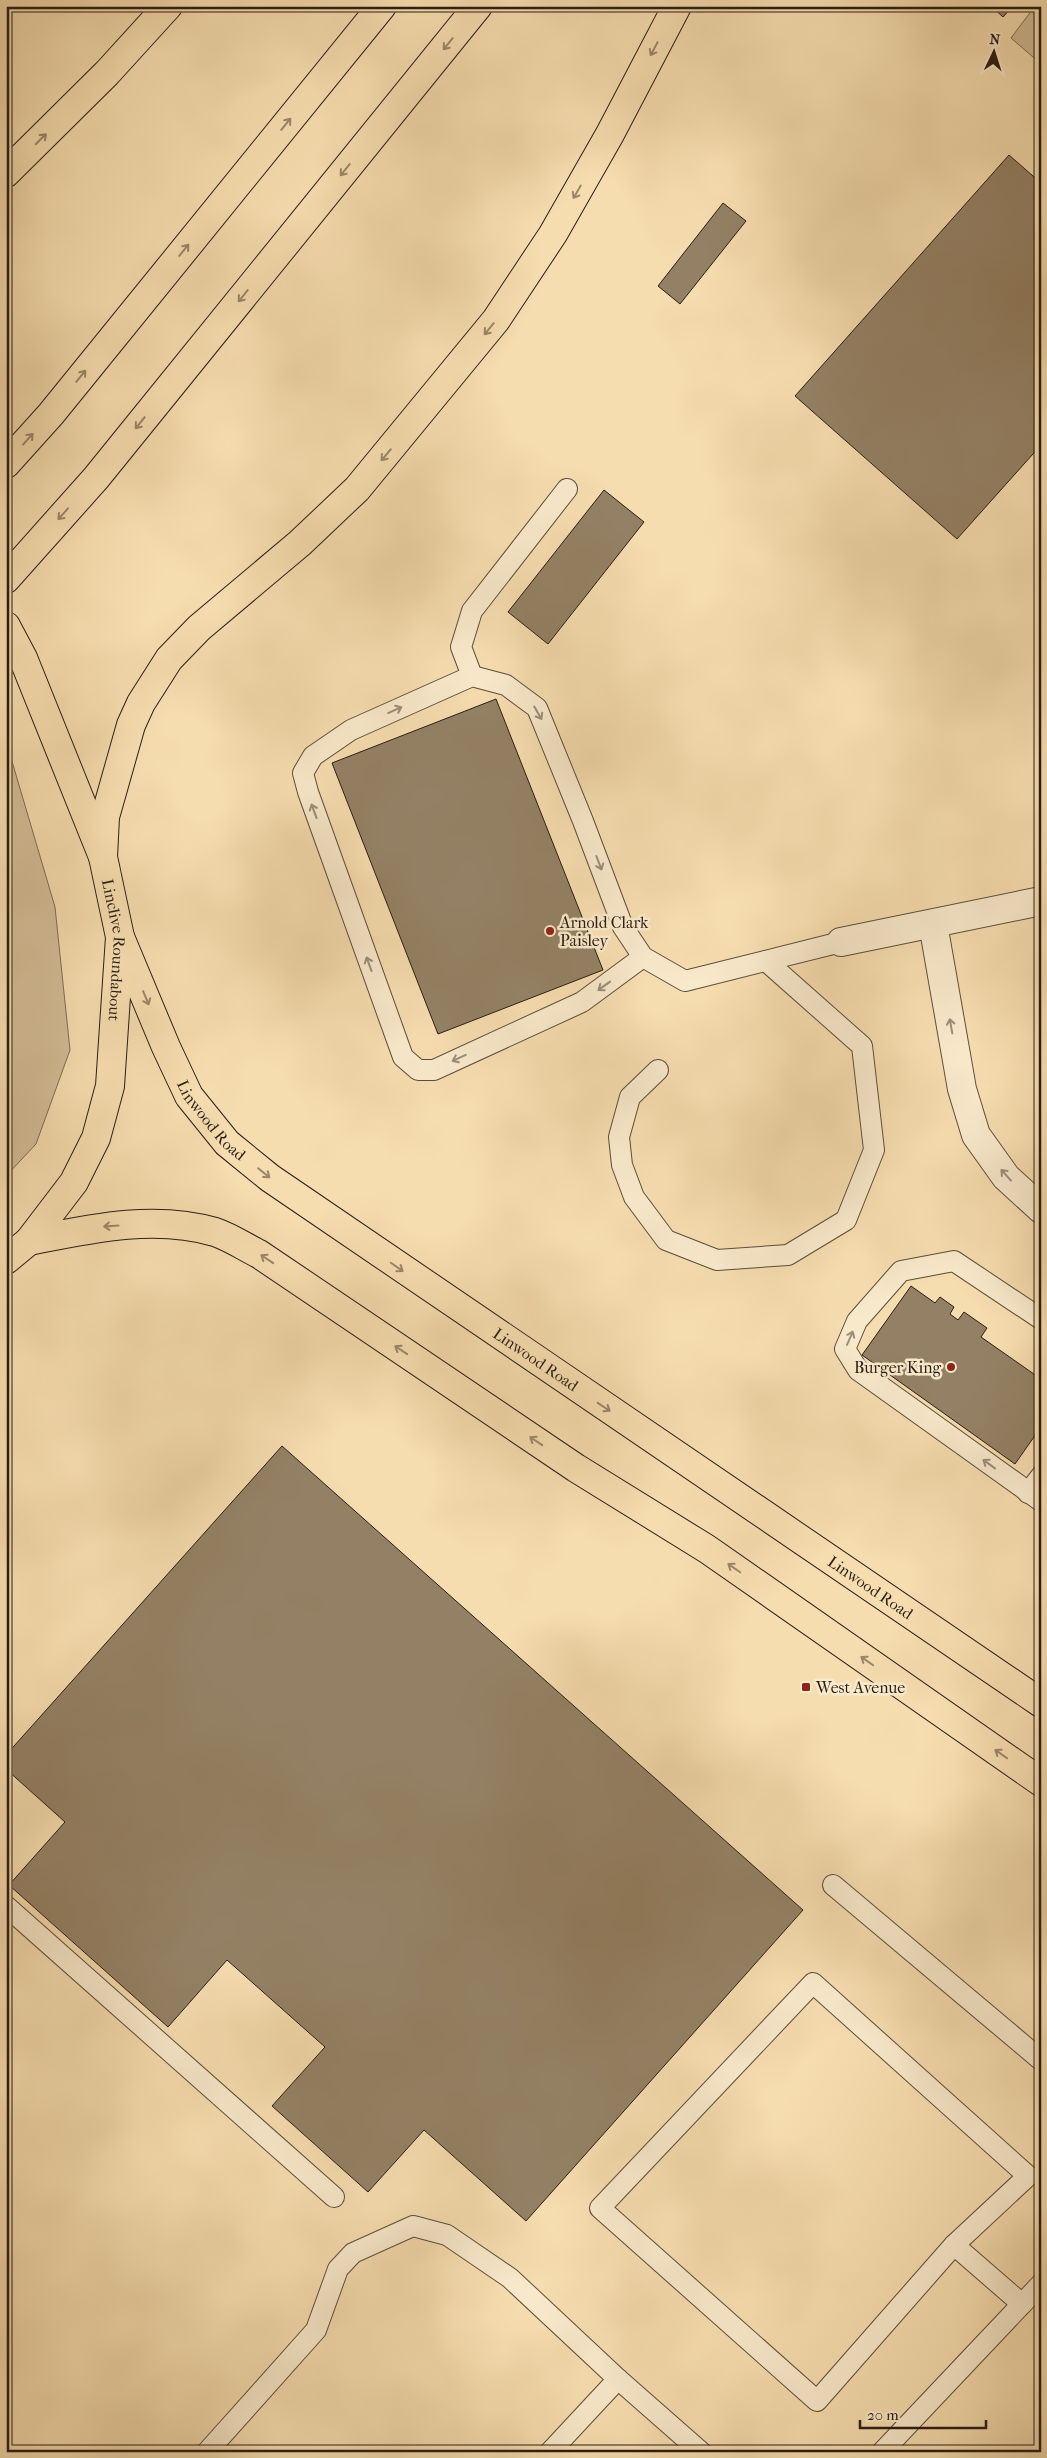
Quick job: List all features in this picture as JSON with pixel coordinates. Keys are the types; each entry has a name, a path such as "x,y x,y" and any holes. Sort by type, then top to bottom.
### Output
{"main road":[{"path":"6,173 107,73 168,6"},
{"path":"6,464 50,414 382,6"},
{"path":"6,579 96,478 478,6"},
{"path":"103,857 105,817 131,725 141,703 169,659 199,628 300,544 358,489 496,320 553,234 610,134 677,6"},
{"name":"Linclive Roundabout","path":"6,626 23,658 103,857 120,937 110,1086 96,1138 74,1182 29,1240 6,1260"},
{"name":"Linwood Road","path":"120,937 189,1096 227,1143 262,1172 402,1270 1041,1703"},
{"path":"29,1240 99,1227 144,1224 180,1226 215,1232 260,1254 576,1468 707,1550 1041,1782"}],"street":[{"path":"841,942 1041,901"},
{"path":"933,924 962,1090 976,1135 1006,1177 1041,1209"}],"lane":[{"path":"472,676 460,647 472,611 567,489"},
{"path":"643,957 582,1002 434,1070 418,1070 403,1057 308,792 303,773 313,756 350,730 472,676 506,685 537,708 624,927 643,957 685,981 841,942"},
{"path":"658,1070 630,1097 619,1137 622,1165 634,1197 666,1240 718,1260 788,1255 846,1220 874,1150 862,1046 766,961"},
{"path":"1041,1319 954,1261 901,1271 857,1321 845,1349 858,1370 1034,1497 1041,1476"},
{"path":"833,1886 1041,2060"},
{"path":"6,1906 334,2197"},
{"path":"813,1983 1028,2176 954,2245 817,2401 600,2208 813,1983"},
{"path":"207,2452 316,2330 338,2269 353,2253 413,2226 446,2234 510,2278 618,2379 701,2452"},
{"path":"954,2245 1022,2304"},
{"path":"882,2452 1041,2284"},
{"path":"550,2452 618,2379"}],"shaded area":[{"path":"1035,6 1041,6 1041,64 1011,38"},
{"path":"6,741 55,907 70,1050 36,1144 6,1176"}],"building":[{"path":"991,6 1013,6 1003,17"},
{"path":"1009,155 1041,183 1041,445 957,539 795,396"},
{"path":"723,203 746,221 680,304 658,286"},
{"path":"604,490 644,522 548,644 508,612"},
{"path":"496,699 603,970 438,1034 332,763"},
{"name":"Burger King","path":"911,1286 935,1303 940,1297 954,1307 950,1314 958,1320 964,1312 987,1328 981,1337 1041,1379 1041,1427 1015,1464 862,1355"},
{"path":"282,1446 803,1910 526,2221 424,2130 368,2192 272,2106 325,2047 227,1960 168,2027 9,1885 65,1822 6,1769 6,1755"}],"place":[{"name":"Arnold Clark Paisley","path":"550,931"},
{"name":"Burger King","path":"951,1367"},
{"name":"West Avenue","path":"806,1687"}]}
